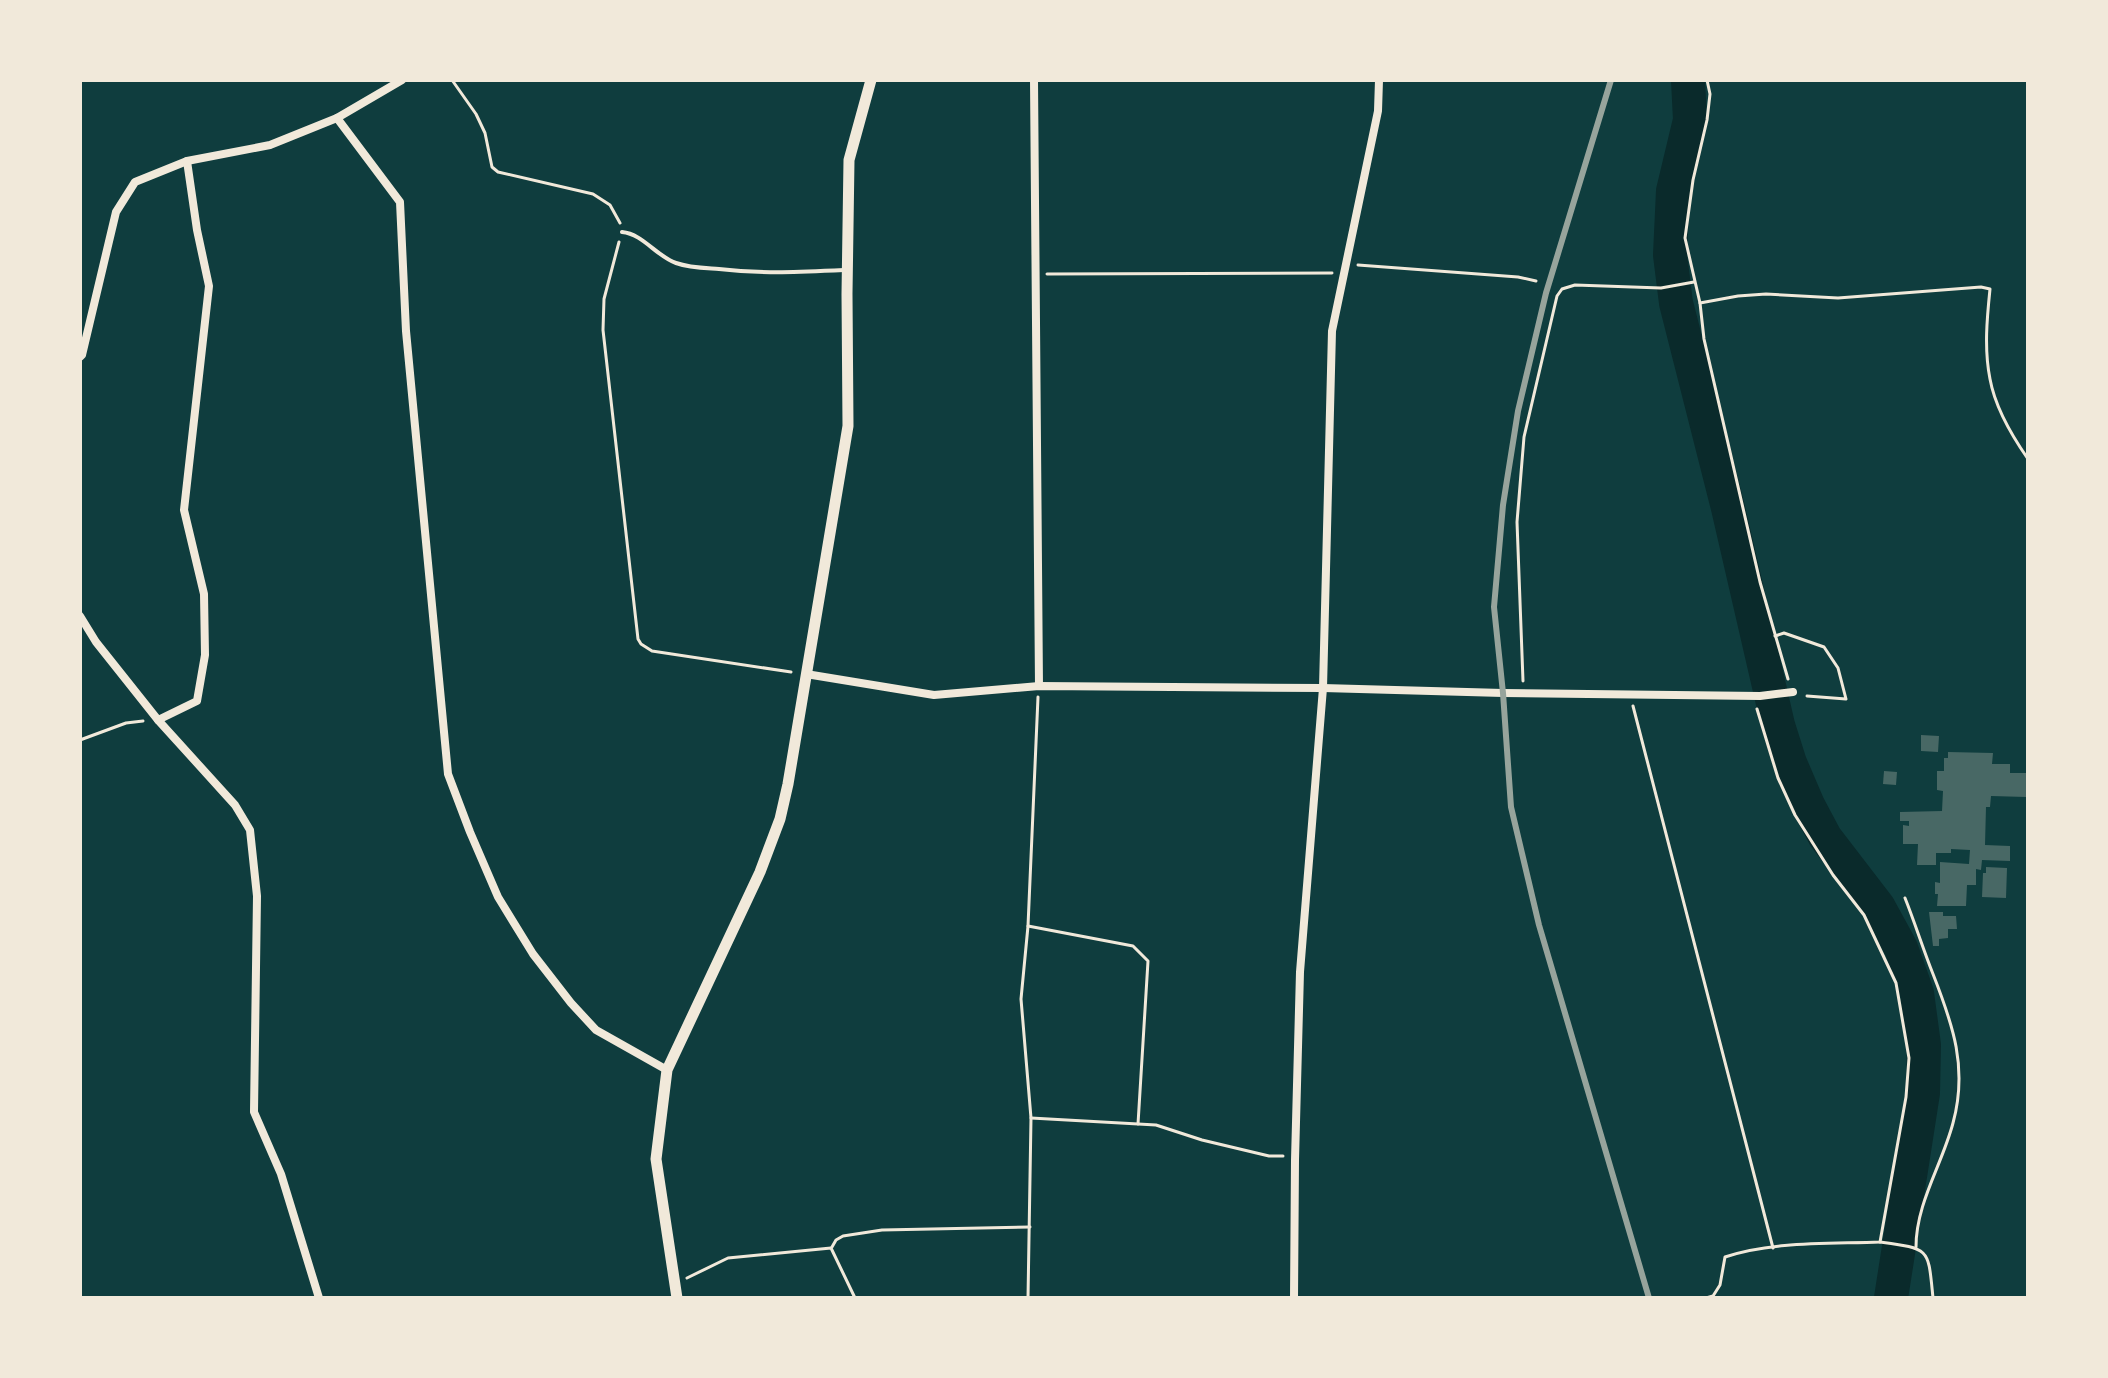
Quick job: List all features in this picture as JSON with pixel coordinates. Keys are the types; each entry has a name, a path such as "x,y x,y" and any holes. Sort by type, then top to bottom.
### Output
{"main road":[{"path":"677,1298 656,1159 667,1070 769,852 788,784 848,426 849,160 871,80"}],"street":[{"path":"80,357 116,212 135,182 187,161 270,145 337,118 402,80"},
{"path":"1034,80 1039,686"},
{"path":"1294,1298 1300,972 1323,688 1332,331 1378,111 1379,80"},
{"path":"337,118 400,202 406,331 448,774 498,897 533,954 596,1030 667,1070"},
{"path":"158,720 197,701 205,655 204,594 184,510 209,286 187,161"},
{"path":"80,616 96,642 158,720 235,805 250,830 258,910 254,1112 281,1174 319,1298"},
{"path":"806,674 934,695 1039,686 1756,696 1793,692"}],"lane":[{"path":"622,232 638,237 664,257 692,267 759,274 847,270"}],"path":[{"path":"452,80 476,114 485,133 492,167 498,172 593,194 610,205 622,232 604,299 603,330 638,639 652,651 806,674"},
{"path":"1707,80 1710,94 1707,120 1693,180 1685,238 1700,303 1704,339 1760,582 1775,636 1793,692 1846,699 1838,668 1824,647 1784,633 1775,636"},
{"path":"1036,274 1345,268 1518,277 1536,281"},
{"path":"1523,693 1517,522 1524,437 1557,296 1562,289 1575,285 1661,288 1694,282"},
{"path":"1700,303 1766,294 1838,298 1981,287 1990,289 1987,330 1990,379 2002,414 2028,459"},
{"path":"1028,1298 1031,1118 1021,999 1028,926 1039,686"},
{"path":"1630,694 1773,1248"},
{"path":"1756,696 1778,778 1795,815 1833,875 1864,915 1896,983 1909,1058 1906,1097 1880,1242"},
{"path":"80,740 126,723 158,720"},
{"path":"1905,898 1946,1005 1960,1066 1959,1097 1953,1126 1916,1228 1916,1247"},
{"path":"1028,926 1133,946 1148,961 1138,1124"},
{"path":"1031,1118 1156,1125 1269,1156 1295,1157"},
{"path":"831,1248 843,1236 882,1230 1030,1227"},
{"path":"1706,1298 1713,1296 1720,1285 1725,1257 1740,1252 1880,1242 1916,1247 1927,1257 1933,1298"},
{"path":"674,1284 728,1258 831,1248"},
{"path":"831,1248 855,1298"}],"building":[{"path":"1921,735 1939,736 1938,752 1921,751"},
{"path":"1948,752 1993,753 1992,764 2010,764 2010,773 2027,773 2026,797 1991,796 1990,807 1986,807 1985,845 2010,846 2010,861 1982,860 1981,870 1976,869 1976,885 1967,885 1966,906 1937,906 1935,882 1940,883 1940,862 1969,864 1970,850 1951,849 1951,853 1936,853 1936,865 1917,865 1918,844 1903,844 1903,825 1909,826 1909,821 1900,821 1900,812 1942,811 1943,791 1937,790 1937,771 1944,771 1944,758 1948,758"},
{"path":"1884,771 1897,772 1896,785 1883,784"},
{"path":"1986,867 2007,868 2006,898 1982,897"},
{"path":"1929,912 1956,916 1957,929 1948,929 1948,938 1939,939 1939,946 1933,946"}],"waterway":[{"path":"1688,80 1690,120 1673,191 1670,255 1676,303 1778,725 1808,805 1825,837 1878,906 1901,948 1917,993 1924,1045 1923,1093 1891,1298"}],"railway":[{"path":"1611,80 1546,293 1518,411 1503,505 1494,607 1511,807 1539,925 1649,1298"}]}
